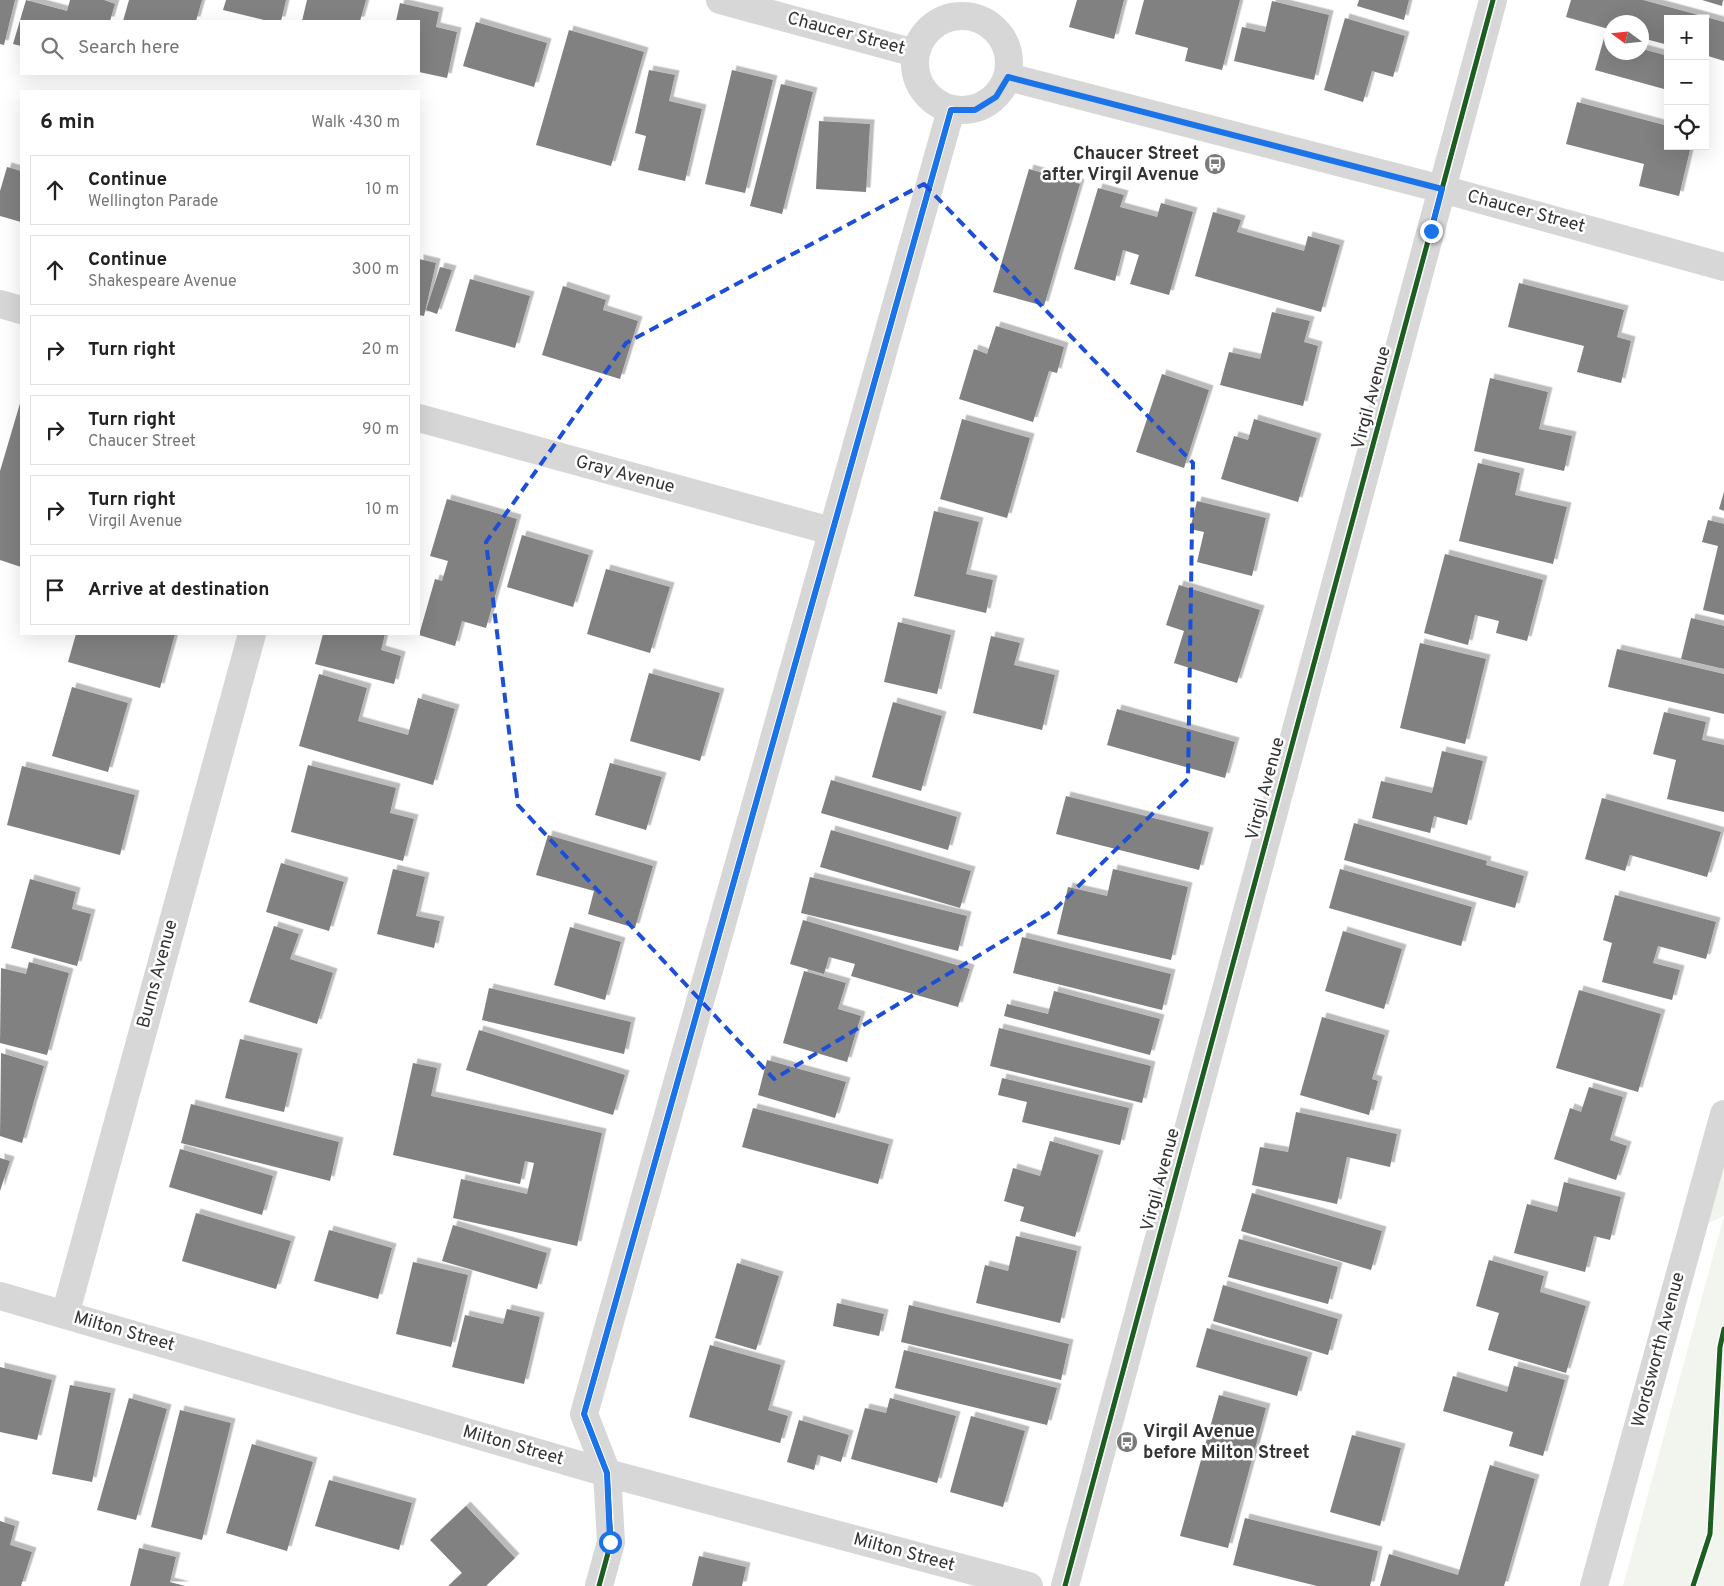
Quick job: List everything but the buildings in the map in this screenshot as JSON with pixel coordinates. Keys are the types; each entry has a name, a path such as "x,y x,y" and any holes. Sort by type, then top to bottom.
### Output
{"street":[{"name":"Chaucer Street","path":"720,0 915,52"},
{"name":"Virgil Avenue","path":"1065,1586 1493,0"},
{"path":"979,8 998,30 1009,52 1008,77 996,97 975,110 951,110 929,98 916,77 915,52 927,29 950,16 979,8"},
{"name":"Chaucer Street","path":"1008,77 1442,189 1724,267"},
{"path":"599,1586 610,1542 607,1473 584,1414 951,110"},
{"path":"0,304 20,310"},
{"name":"Gray Avenue","path":"420,418 831,531"},
{"name":"Burns Avenue","path":"65,1315 252,635"},
{"name":"Wordsworth Avenue","path":"1594,1586 1724,1114"},
{"name":"Milton Street","path":"0,1296 607,1473 1029,1586"}],"highlighted area":[{"path":"924,184 1193,463 1188,779 1054,910 774,1079 518,805 486,542 626,343"}],"shaded area":[{"path":"1724,1114 1724,1216 1693,1230"},
{"path":"1724,1216 1724,1586 1623,1586"}],"cycle path":[{"path":"1065,1586 1493,0"},
{"path":"599,1586 611,1542 607,1473 584,1414 951,110"},
{"path":"1693,1586 1710,1534 1720,1347 1724,1329"}],"place":[{"name":"Chaucer Street after Virgil Avenue","path":"1215,164"},
{"name":"Virgil Avenue before Milton Street","path":"1127,1442"}],"route":[{"path":"610,1542 607,1473 584,1414 951,110 975,110 996,97 1008,77 1442,189 1431,231"}]}
